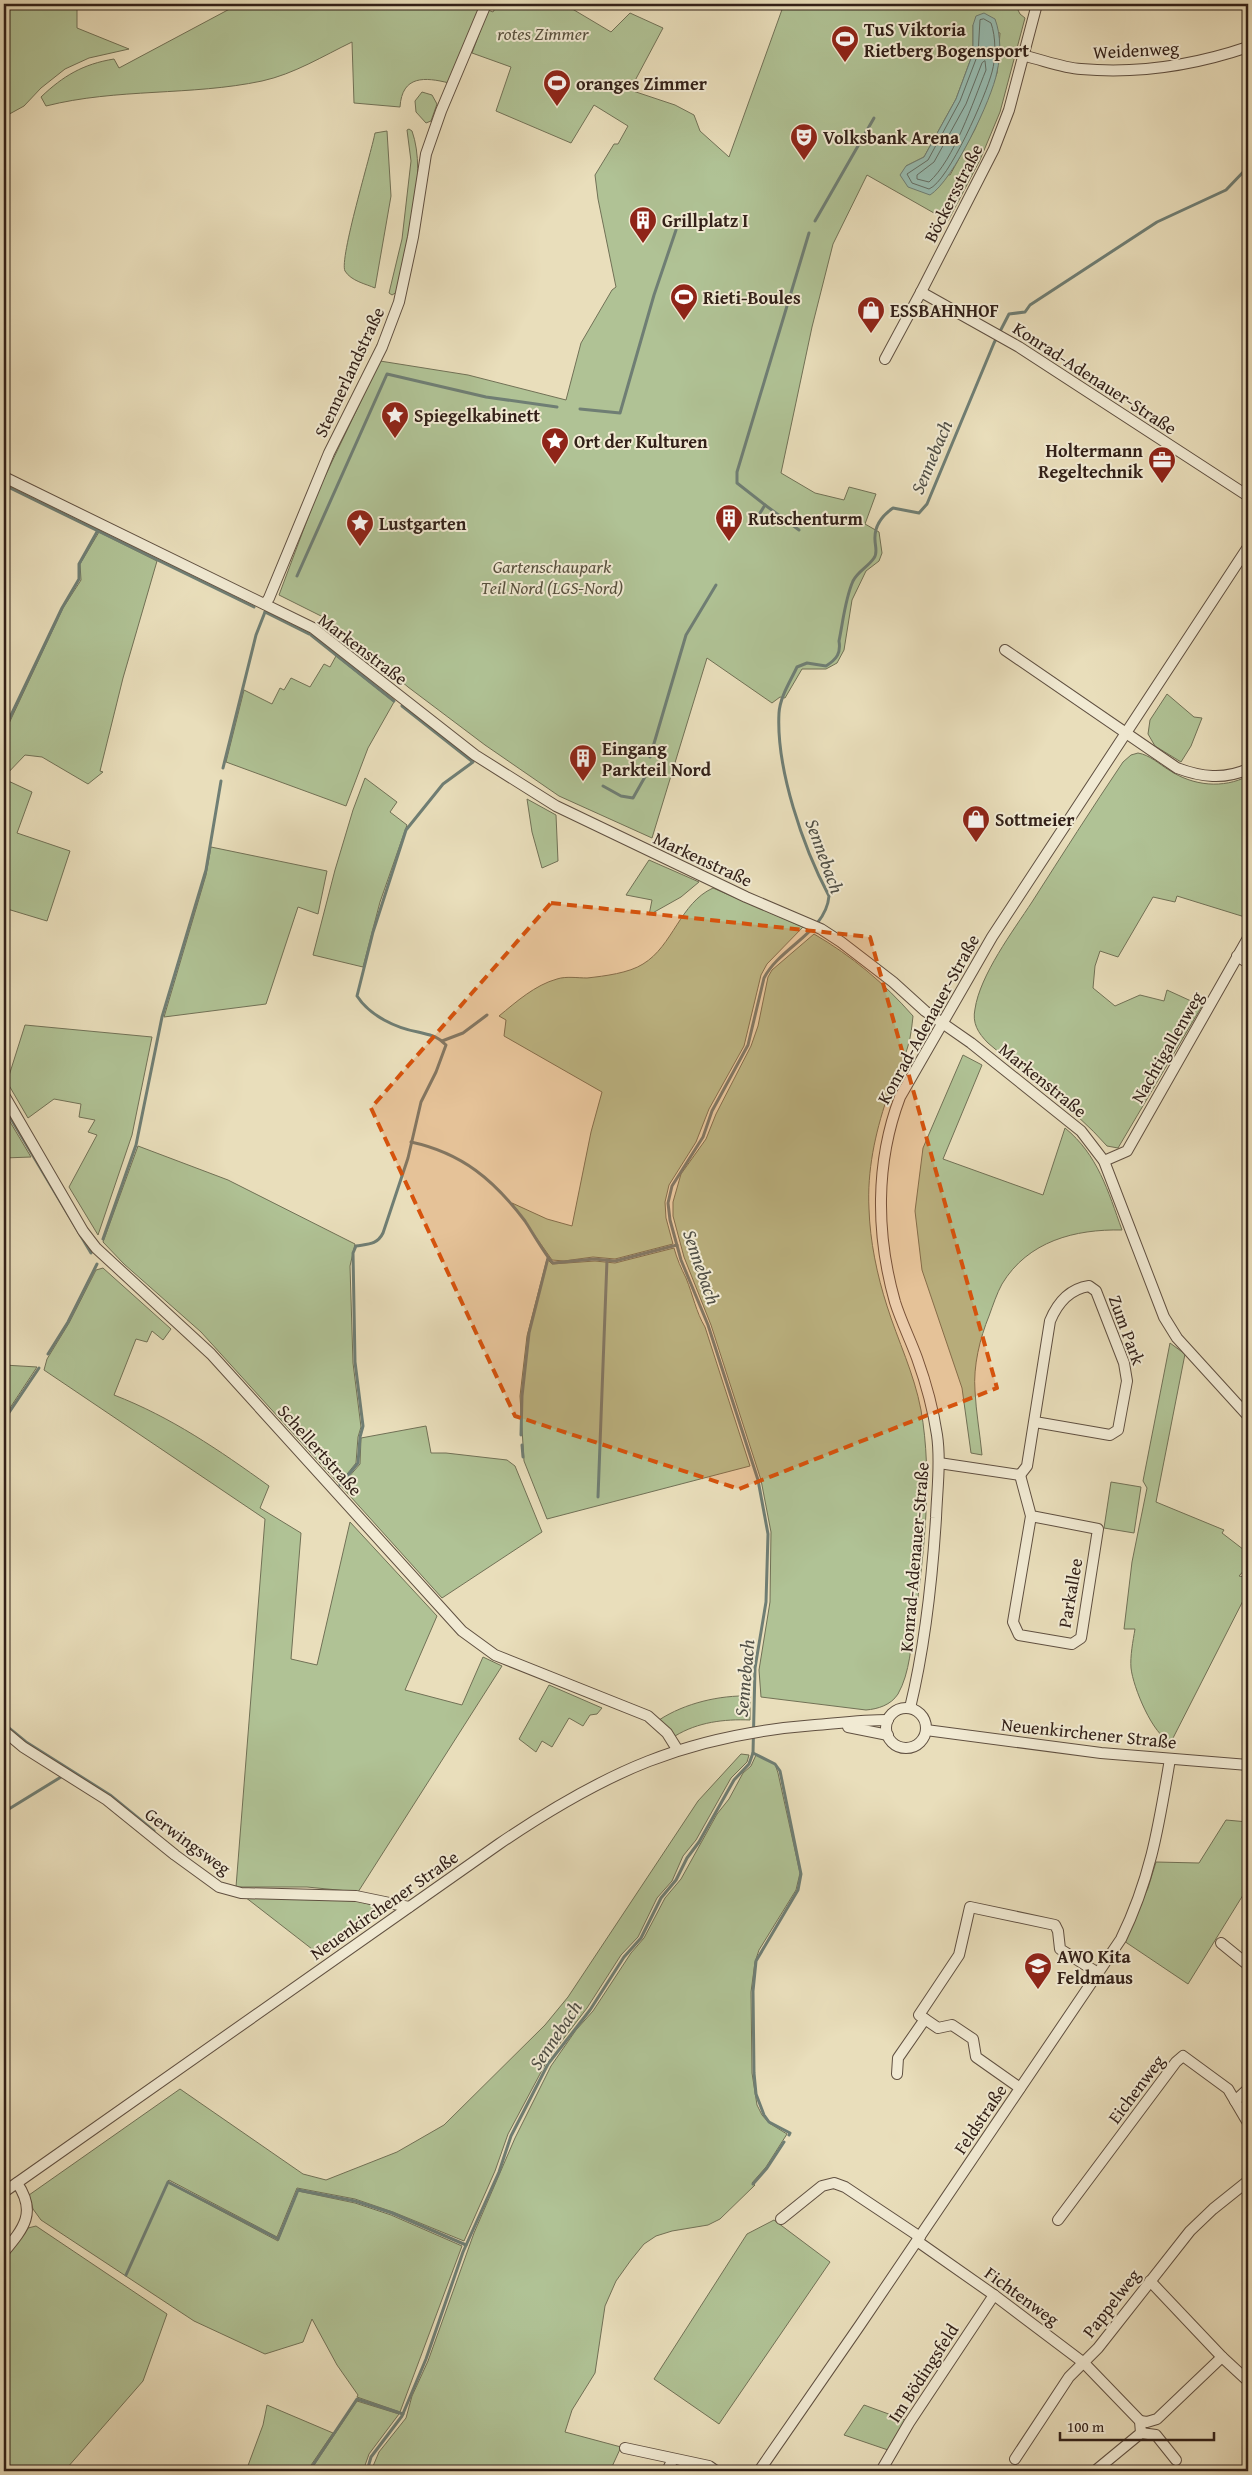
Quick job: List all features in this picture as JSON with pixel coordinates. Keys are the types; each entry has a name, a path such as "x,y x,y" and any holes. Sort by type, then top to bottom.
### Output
{"street":[{"name":"Stennerlandstraße","path":"264,604 269,598 329,453 382,347 399,302 414,237 426,154 441,111 486,4"},
{"name":"Böckersstraße","path":"885,359 994,149 1009,110 1025,56 1037,4"},
{"name":"Weidenweg","path":"1025,56 1080,69 1151,69 1211,60 1248,47"},
{"name":"Konrad-Adenauer-Straße","path":"921,292 1019,347 1248,496"},
{"name":"Markenstraße","path":"4,477 322,634 437,726 511,780 585,821 738,894 821,929 859,955 925,1011 942,1022 1081,1131 1104,1161 1164,1317 1177,1338 1248,1416"},
{"name":"Konrad-Adenauer-Straße","path":"910,1708 921,1664 927,1614 939,1463 937,1436 926,1383 895,1302 882,1237 880,1188 892,1118 900,1098 942,1022 992,938 1248,547"},
{"path":"1005,650 1177,768 1196,775 1216,777 1231,775 1248,769"},
{"name":"Nachtigallenweg","path":"1104,1161 1127,1151 1248,938"},
{"path":"1237,956 1248,963"},
{"name":"Schellertstraße","path":"4,1095 83,1231 96,1248 211,1354 462,1631 495,1656 648,1716 667,1733 677,1749"},
{"name":"Zum Park","path":"1020,1475 1026,1466 1035,1422 1050,1321 1053,1312 1066,1296 1075,1290 1089,1286 1096,1291 1124,1363 1127,1381 1118,1430 1110,1435 1035,1422"},
{"path":"939,1463 1020,1475"},
{"name":"Parkallee","path":"1020,1475 1031,1516 1012,1622 1019,1635 1072,1644 1081,1638 1098,1529 1031,1516"},
{"path":"910,1708 919,1712 925,1720 926,1730 924,1739 917,1745 909,1748 900,1747 892,1743 888,1735 888,1720 897,1710 910,1708"},
{"name":"Neuenkirchener Straße","path":"4,2192 409,1907 558,1805 608,1778 677,1749 748,1732 819,1724 888,1720"},
{"name":"Neuenkirchener Straße","path":"819,1724 856,1728 888,1735"},
{"name":"Neuenkirchener Straße","path":"926,1730 1101,1753 1248,1764"},
{"name":"Gerwingsweg","path":"4,1731 23,1747 107,1800 174,1855 219,1887 241,1892 356,1896 409,1907"},
{"name":"Feldstraße","path":"759,2471 918,2239 1120,1938 1144,1887 1154,1851 1170,1759"},
{"path":"1020,2088 976,2057 973,2039 952,2025 938,2028 919,2015 959,1955 970,1906 1054,1925 1058,1931 1060,1949 1098,1973"},
{"path":"1221,1943 1248,1965"},
{"path":"897,2074 898,2058 925,2019"},
{"name":"Eichenweg","path":"1058,2220 1176,2062 1183,2056 1228,2089 1248,2123"},
{"path":"1235,2101 1248,2089"},
{"name":"Pappelweg","path":"1015,2459 1069,2377 1084,2363 1190,2231 1213,2209 1248,2181"},
{"path":"4,2252 24,2226 27,2214 25,2195 17,2183"},
{"name":"Fichtenweg","path":"780,2219 822,2186 834,2183 845,2187 1084,2363 1141,2427 1156,2435 1176,2460"},
{"path":"1150,2281 1222,2357 1248,2381"},
{"name":"Im Bödingsfeld","path":"881,2471 908,2423 994,2295"},
{"path":"1095,2471 1141,2427 1147,2422 1157,2419 1222,2357"},
{"path":"626,2448 709,2466 716,2471"},
{"path":"667,2471 674,2459"}],"highlighted area":[{"path":"551,903 870,937 997,1388 739,1489 515,1416 371,1108"}],"green space":[{"path":"4,4 77,4 77,28 129,49 89,58 65,69 41,88 24,106 4,117"},
{"path":"239,4 477,4 482,6 449,83 432,80 416,81 405,89 400,107 354,103 352,42 319,59 274,78 235,86 127,94 73,100 46,106 41,97 74,72 93,64 114,59 119,68"},
{"name":"Gartenschaupark Teil Nord (LGS-Nord)","path":"498,4 564,4 611,32 630,13 663,28 630,90 675,105 694,115 700,131 729,157 784,4 878,4 916,8 952,4 1015,4 1020,14 1025,18 1000,112 980,160 948,221 867,175 833,244 812,327 781,473 815,493 844,500 849,487 876,494 865,524 879,532 882,553 879,561 866,571 852,600 844,650 837,663 826,669 802,669 785,698 780,697 772,703 707,658 652,838 559,796 485,745 408,687 331,621 279,595 318,491 380,361 468,375 566,400 581,343 612,290 616,287 595,175 614,144 618,144 628,126 594,105 571,143 496,111 511,67 472,53 488,10 493,12","holes":["973,25 1000,33 997,73 975,129 950,175 906,166 924,157 956,99 973,53"]},
{"path":"422,92 432,95 437,104 431,121 426,123 416,112 415,101"},
{"path":"407,130 412,131 416,149 417,189 397,292 392,295 389,293 402,239 411,161"},
{"path":"387,131 391,196 375,288 351,277 345,271 344,262 375,133"},
{"path":"99,532 157,561 123,678 100,771 103,772 88,784 42,757 25,755 4,777 4,734 63,608 81,580 80,564"},
{"path":"336,656 394,702 368,748 346,806 226,762 244,690 272,704 280,688 284,690 291,678 310,687 324,664 330,667"},
{"path":"1167,694 1194,717 1202,718 1191,746 1181,762 1155,746 1148,734 1150,720"},
{"path":"1138,753 1188,780 1218,784 1228,783 1248,776 1248,918 1177,896 1175,902 1153,897 1118,957 1100,951 1095,966 1093,988 1115,1006 1140,995 1164,1001 1167,990 1202,1006 1118,1148 1107,1146 1065,1105 988,1043 977,1027 974,1014 983,982 1007,940 1123,762 1131,755"},
{"path":"365,778 397,802 390,812 407,825 380,902 363,967 313,955 335,870"},
{"path":"4,779 32,792 17,833 70,851 47,921 4,908"},
{"path":"527,799 556,815 558,861 542,868 532,832"},
{"path":"211,847 327,871 318,914 298,907 266,1004 164,1017 206,875"},
{"path":"649,860 699,882 681,897 649,915 652,900 626,895"},
{"path":"713,888 803,927 767,964 761,975 744,1046 709,1109 696,1142 669,1185 665,1202 666,1218 673,1244 615,1259 593,1257 564,1261 552,1260 512,1203 547,1219 572,1226 591,1132 602,1092 504,1036 506,1020 499,1016 526,994 541,985 557,979 609,975 631,970 643,964 662,947 692,904"},
{"path":"814,934 841,951 867,971 891,992 913,1016 908,1046 887,1098 879,1125 869,1181 869,1209 872,1246 880,1282 891,1319 906,1357 921,1410 925,1436 926,1515 918,1594 905,1677 898,1694 892,1701 880,1707 866,1710 761,1697 759,1670 770,1602 771,1532 761,1480 711,1325 684,1257 673,1216 673,1202 681,1174 706,1139 716,1114 751,1046 758,1026 768,977 772,970"},
{"path":"25,1025 152,1037 132,1135 98,1235 69,1187 97,1135 88,1132 95,1120 79,1117 81,1104 54,1099 28,1118 7,1082"},
{"path":"963,1055 982,1065 943,1159 1043,1195 1065,1128 1086,1150 1101,1174 1122,1230 1087,1232 1054,1240 1025,1257 1002,1284 983,1333 976,1362 976,1407 982,1455 971,1453 962,1388 922,1270 915,1211 923,1148"},
{"path":"6,1115 31,1157 4,1158 4,1116"},
{"path":"138,1146 228,1180 355,1244 350,1266 353,1363 361,1427 358,1437 356,1463 339,1484 201,1332 124,1264 103,1242"},
{"path":"674,1248 705,1327 750,1466 547,1519 524,1461 520,1396 527,1336 547,1259 552,1264 595,1261 615,1263"},
{"path":"103,1268 171,1329 163,1340 152,1331 147,1342 136,1339 114,1395 155,1413 194,1435 269,1486 260,1508 301,1533 291,1659 317,1665 350,1522 437,1616 405,1690 462,1705 483,1657 502,1666 358,1892 307,1887 236,1887 265,1519 44,1370 47,1359 69,1323 96,1270"},
{"path":"1170,1343 1185,1354 1156,1502 1224,1530 1222,1533 1248,1553 1248,1566 1239,1576 1244,1577 1248,1572 1248,1591 1171,1742 1157,1731 1140,1698 1131,1668 1135,1629 1124,1629 1132,1562 1147,1488 1143,1481"},
{"path":"4,1365 37,1367 4,1417"},
{"path":"426,1426 431,1453 507,1460 515,1466 542,1532 442,1598 341,1486 360,1464 361,1438"},
{"path":"1111,1482 1141,1487 1134,1533 1104,1528"},
{"path":"549,1685 602,1708 597,1714 590,1715 583,1726 569,1718 552,1747 542,1741 536,1752 519,1739"},
{"path":"750,1696 750,1720 711,1722 693,1727 675,1736 659,1720 680,1709 703,1701"},
{"path":"741,1754 749,1755 747,1762 731,1778 696,1840 683,1856 672,1881 657,1898 638,1937 621,1955 587,2008 548,2059 508,2134 495,2171 464,2241 393,2212 355,2199 297,2188 277,2237 169,2180 167,2182 278,2241 298,2191 355,2203 391,2215 462,2246 400,2412 357,2397 358,2395 337,2365 312,2319 303,2342 265,2354 194,2321 41,2220 33,2209 29,2195 180,2089 303,2174 326,2180 397,2152 444,2125 545,2025 568,1997 698,1801"},
{"path":"756,1755 775,1764 800,1873 796,1890 759,1950 755,1962 751,1992 752,2073 757,2105 769,2123 787,2134 766,2167 752,2183 755,2185 720,2219 708,2225 672,2231 656,2236 644,2244 616,2281 605,2306 595,2373 572,2410 565,2432 621,2447 610,2471 371,2471 379,2452 406,2418 412,2396 428,2361 474,2233 515,2138 551,2066 576,2030 593,2011 631,1953 644,1938 665,1898 681,1879 717,1814 729,1799 743,1773 751,1766"},
{"path":"1226,1820 1248,1822 1248,1887 1188,1984 1124,1941 1148,1888 1156,1862 1199,1863"},
{"path":"245,1897 357,1901 381,1907 383,1912 321,1956"},
{"path":"774,2220 830,2262 719,2424 654,2379 747,2234"},
{"path":"36,2226 167,2314 143,2381 67,2468 67,2471 4,2471 4,2259 28,2228"},
{"path":"357,2401 399,2414 369,2454 363,2471 310,2471"},
{"path":"267,2405 333,2433 307,2471 246,2471 263,2425"},
{"path":"864,2405 905,2420 888,2450 844,2435"}],"water":[{"path":"984,13 995,19 1000,52 994,84 988,101 960,157 939,187 930,195 908,187 900,175 906,166 924,157 956,99 973,53 973,25 976,16"}],"waterway":[{"path":"815,221 874,118"},
{"name":"Sennebach","path":"367,2471 371,2457 402,2416 426,2359 463,2252 499,2172 511,2136 548,2064 590,2010 624,1957 641,1938 661,1898 676,1880 687,1858 699,1842 734,1780 749,1764 753,1753 755,1668 766,1602 768,1534 758,1480 708,1325 681,1260 670,1220 668,1203 672,1186 703,1137 712,1111 748,1045 764,978 780,957 820,920 826,909 829,896 801,831 787,783 779,735 779,713 783,695 797,667 807,663 826,666 837,655 844,611 850,588 855,578 875,556 876,530 886,514 893,508 919,513 927,504 994,343 1009,314 1025,312 1030,305 1157,222 1226,190 1248,167"},
{"path":"580,409 620,413 654,295 676,230"},
{"path":"755,521 765,505 737,483 737,472 809,233"},
{"path":"297,576 387,374 486,397 557,407"},
{"path":"4,485 254,607"},
{"path":"765,505 799,530"},
{"path":"4,730 62,608 79,579 79,564 98,530"},
{"path":"650,757 686,635 716,585"},
{"path":"265,612 309,634"},
{"path":"223,768 256,635 265,612"},
{"path":"311,635 394,701"},
{"path":"340,1485 358,1463 363,1426 355,1362 353,1253 356,1246 375,1242 383,1233 408,1158 421,1102 436,1072 446,1045 433,1036 401,1028 384,1020 362,1003 357,996 373,932 406,830 443,784 473,762 402,706"},
{"path":"603,786 621,796 633,798 646,775"},
{"path":"103,1239 136,1145 162,1017 206,870 221,781"},
{"path":"442,1041 463,1033 487,1015"},
{"path":"4,1107 91,1253"},
{"path":"411,1142 446,1153 476,1170 489,1181 525,1221 553,1263 594,1259 615,1261 677,1245"},
{"path":"521,1435 522,1396 529,1333 548,1258"},
{"path":"598,1497 607,1260"},
{"path":"48,1354 68,1322 97,1264"},
{"path":"4,1420 39,1368"},
{"path":"522,1445 523,1457"},
{"path":"4,1724 26,1742 110,1795 154,1831"},
{"path":"753,1753 775,1764 780,1771 801,1874 798,1890 756,1961 753,1991 756,2094 764,2115 769,2122 790,2133 789,2135"},
{"path":"4,1812 61,1777"},
{"path":"753,2184 767,2168 784,2142"},
{"path":"126,2275 168,2182 278,2239 298,2190 355,2201 392,2213 466,2245"},
{"path":"309,2471 357,2399 403,2414"}],"place":[{"name":"TuS Viktoria Rietberg Bogensport","path":"845,63"},
{"name":"oranges Zimmer","path":"557,107"},
{"name":"Volksbank Arena","path":"804,161"},
{"name":"Grillplatz I","path":"643,244"},
{"name":"Rieti-Boules","path":"684,321"},
{"name":"ESSBAHNHOF","path":"871,334"},
{"name":"Spiegelkabinett","path":"395,439"},
{"name":"Ort der Kulturen","path":"555,465"},
{"name":"Holtermann Regeltechnik","path":"1162,484"},
{"name":"Rutschenturm","path":"729,542"},
{"name":"Lustgarten","path":"360,547"},
{"name":"Eingang Parkteil Nord","path":"583,782"},
{"name":"Sottmeier","path":"976,843"},
{"name":"AWO Kita Feldmaus","path":"1038,1990"}],"park label":[{"name":"rotes Zimmer","path":"543,33"}]}
